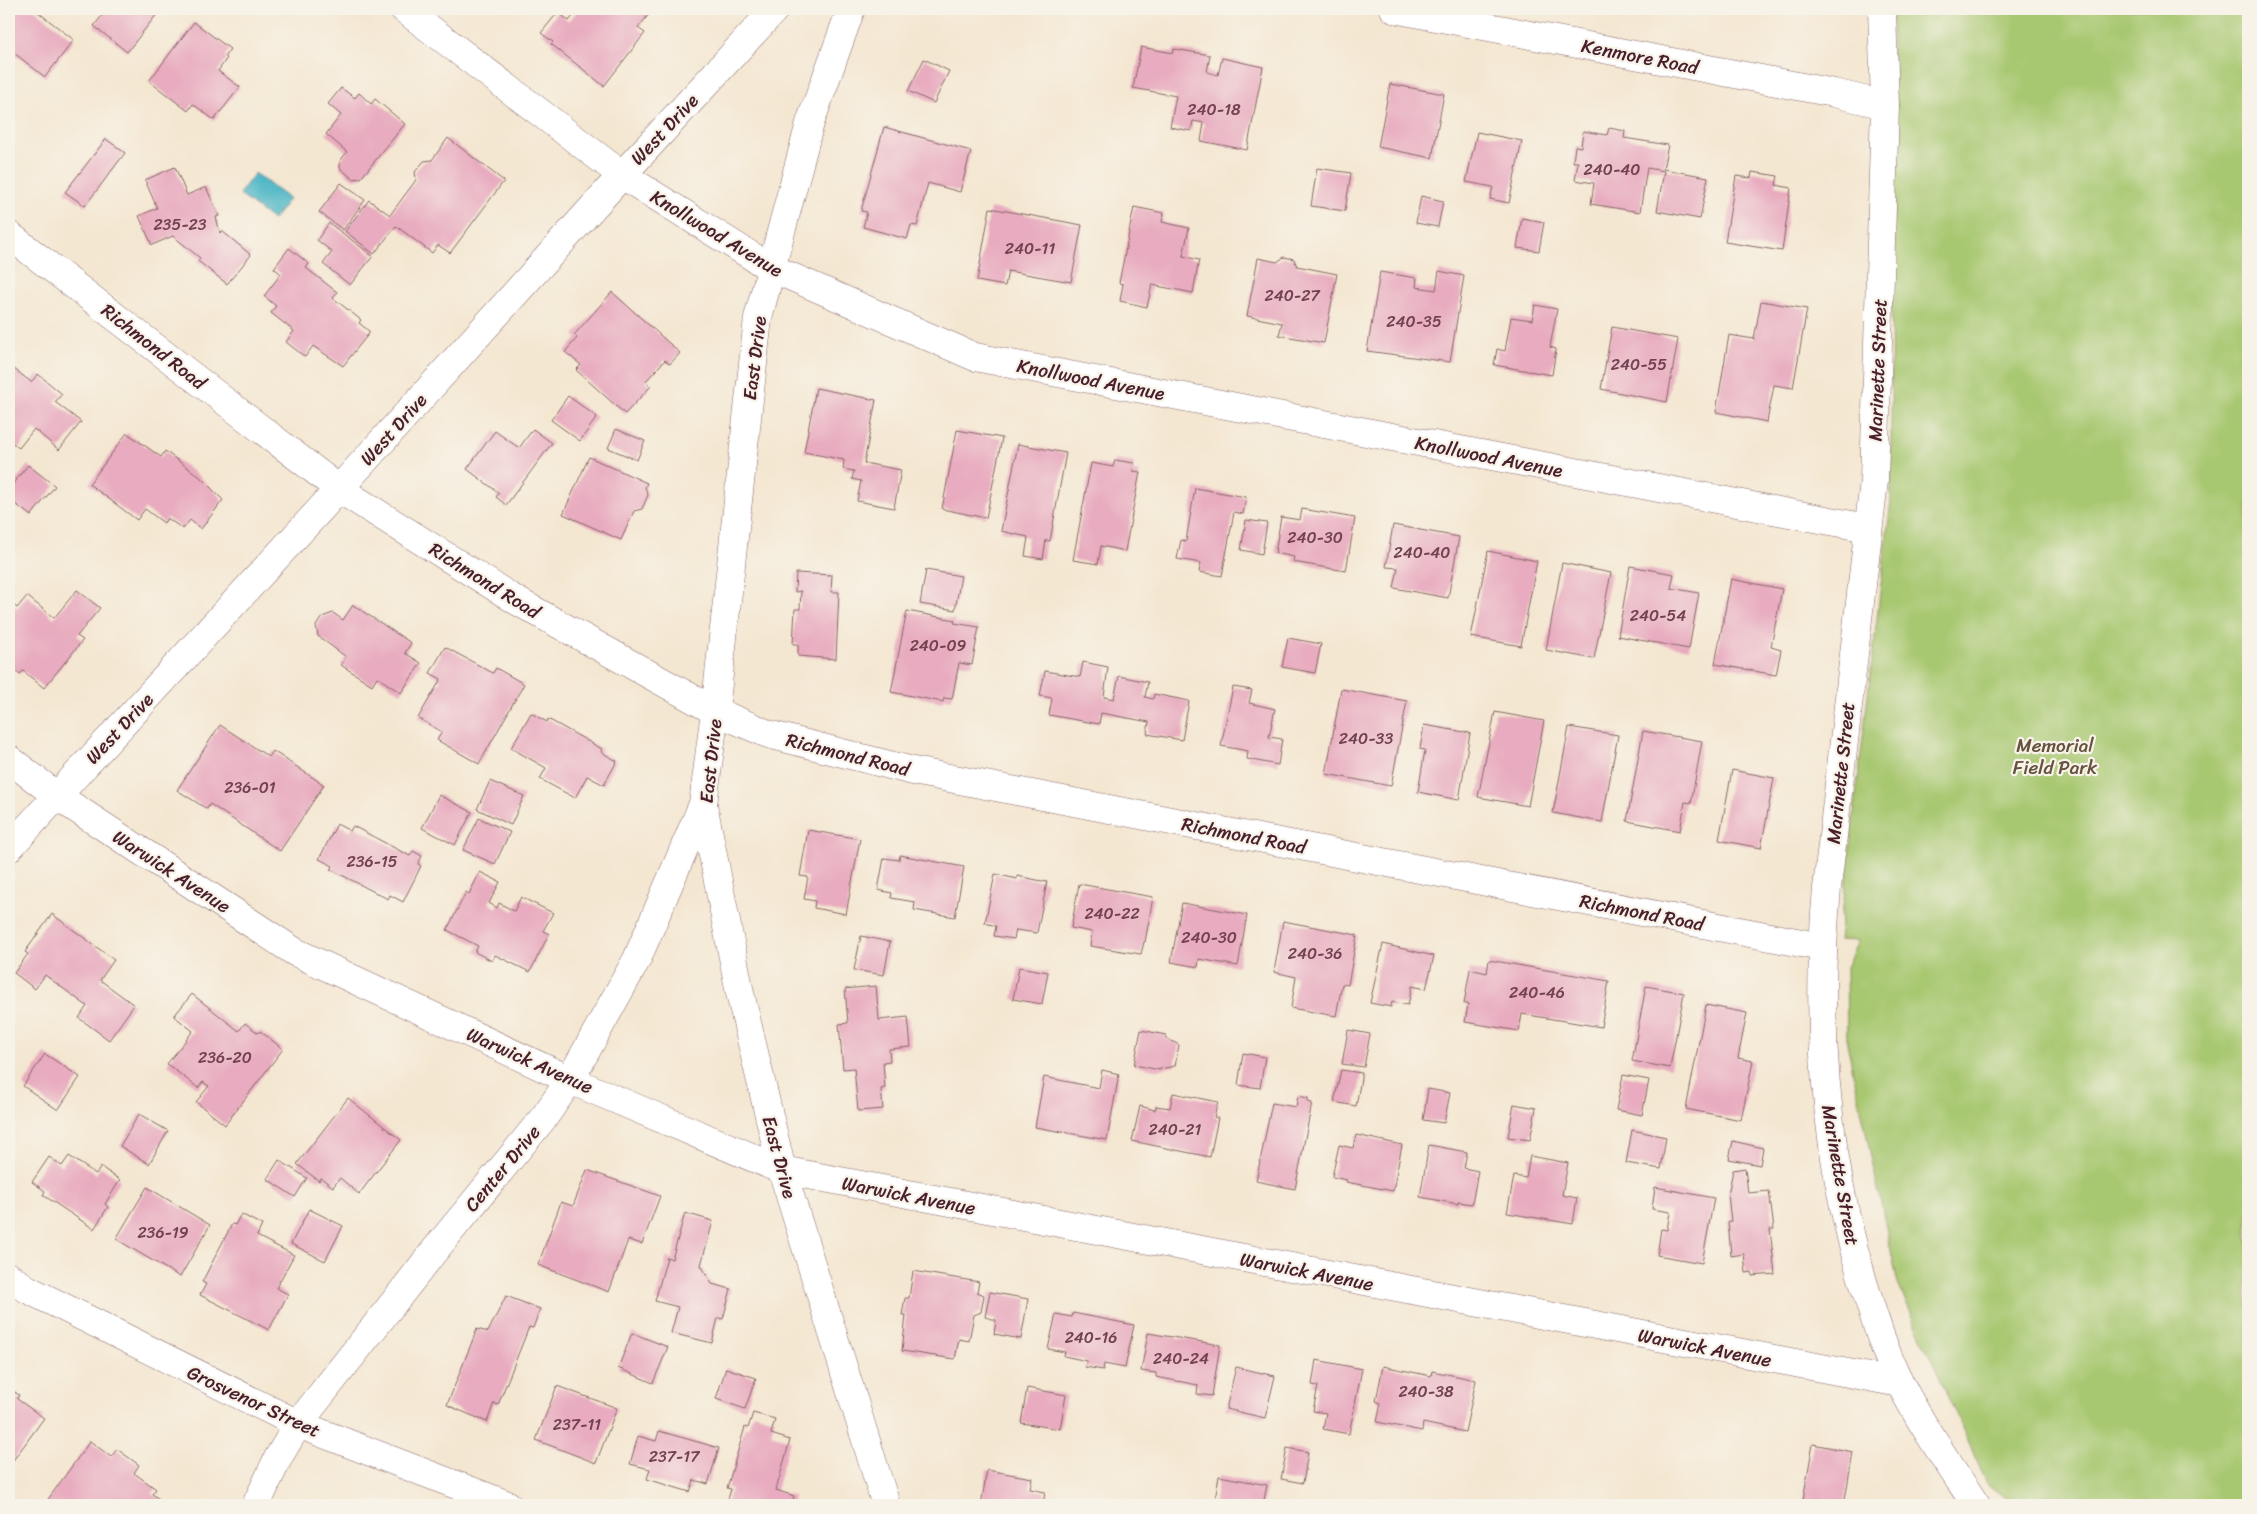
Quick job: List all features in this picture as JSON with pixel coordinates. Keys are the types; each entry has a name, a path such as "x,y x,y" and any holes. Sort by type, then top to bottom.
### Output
{"street":[{"name":"Knollwood Avenue","path":"404,9 622,175 769,267 975,357 1867,528"},
{"name":"West Drive","path":"9,848 339,489 622,175 775,9"},
{"name":"East Drive","path":"851,9 810,123 769,267 758,318 703,804 740,993 782,1170 886,1505"},
{"name":"Kenmore Road","path":"1394,9 1834,93 1885,105"},
{"name":"Marinette Street","path":"1882,9 1885,105 1874,481 1867,528 1822,946 1822,1045 1833,1151 1850,1238 1877,1328 1900,1383 1939,1449 1976,1505"},
{"name":"Richmond Road","path":"9,235 339,489 517,601 715,711 768,734 913,771 1822,946"},
{"name":"Warwick Avenue","path":"9,759 57,796 295,952 570,1080 782,1170 1900,1383"},
{"name":"Center Drive","path":"256,1505 278,1458 298,1424 439,1245 546,1116 570,1080 636,959 703,804"},
{"name":"Grosvenor Street","path":"9,1277 27,1289 298,1424 508,1505"}],"green space":[{"name":"Memorial Field Park","path":"1892,9 2247,9 2248,12 2248,1505 2015,1505 1987,1484 1898,1284 1847,1043 1846,967 1858,941 1839,940 1891,500"}],"water":[{"path":"255,173 289,199 273,220 239,194"}],"building":[{"path":"9,9 34,9 74,40 45,77 10,50 9,52"},
{"path":"107,9 161,9 127,52 94,26"},
{"path":"579,9 653,9 638,28 645,33 604,86 551,44 553,42 541,33 558,12 569,21"},
{"path":"194,22 230,49 225,56 227,58 218,71 240,87 214,120 193,104 188,111 149,81"},
{"path":"1141,47 1173,53 1174,49 1210,55 1207,72 1218,75 1222,58 1263,67 1247,150 1201,141 1204,123 1193,121 1191,131 1170,127 1176,96 1133,88"},
{"path":"924,59 949,71 934,103 908,91"},
{"path":"1390,84 1444,94 1432,158 1378,147"},
{"path":"341,88 355,98 359,93 371,104 375,99 405,124 361,178 353,179 340,168 340,161 347,152 326,134 341,115 328,104"},
{"path":"884,127 971,151 960,192 928,183 917,226 911,225 907,239 863,227 867,212 861,211"},
{"path":"1609,128 1625,131 1624,138 1668,145 1663,169 1708,177 1700,219 1657,211 1664,171 1647,168 1640,212 1591,204 1594,183 1575,180 1578,162 1573,162 1575,146 1581,147 1583,131 1607,135"},
{"path":"1477,132 1522,141 1509,203 1490,199 1493,187 1466,182"},
{"path":"448,138 504,181 450,253 438,245 432,253 396,226 374,254 345,231 369,200 390,215 416,180 415,172 424,161 432,160"},
{"path":"106,139 125,153 85,206 65,192"},
{"path":"175,167 187,195 206,187 219,216 216,217 220,233 222,231 251,255 227,284 198,261 200,258 173,236 152,245 139,216 157,208 145,180"},
{"path":"1317,168 1351,173 1345,211 1311,206"},
{"path":"1752,172 1778,176 1776,185 1791,188 1782,251 1725,242 1736,176 1751,178"},
{"path":"341,183 365,200 343,230 319,212"},
{"path":"1421,196 1443,201 1438,227 1416,223"},
{"path":"1134,207 1164,213 1162,222 1189,228 1183,256 1199,260 1193,293 1152,285 1147,307 1120,301 1123,284 1119,283"},
{"path":"990,208 1082,225 1071,282 1008,271 1005,286 977,281"},
{"path":"1522,218 1544,222 1539,251 1517,248"},
{"path":"329,223 373,256 350,285 323,264 332,252 317,240"},
{"path":"289,248 309,264 306,268 337,292 333,298 361,320 359,323 370,332 343,366 313,346 305,357 286,342 294,331 271,313 276,306 264,296 281,274 274,268"},
{"path":"1284,257 1294,259 1297,266 1337,274 1324,343 1279,335 1282,323 1247,316 1258,258 1277,262"},
{"path":"1439,271 1464,276 1450,362 1367,351 1380,272 1417,278 1416,287 1436,290"},
{"path":"612,292 680,353 670,364 665,360 646,381 651,386 625,414 576,370 581,365 565,352 577,338 574,335"},
{"path":"1761,301 1807,309 1793,388 1774,385 1767,422 1716,412 1729,335 1754,339"},
{"path":"1535,305 1557,309 1550,347 1556,349 1552,375 1494,365 1497,349 1505,351 1511,317 1532,320"},
{"path":"1612,327 1678,339 1667,402 1601,389"},
{"path":"9,365 31,382 38,374 62,394 55,402 81,422 59,450 34,429 19,448 9,440"},
{"path":"816,388 876,400 864,463 901,470 894,508 857,501 861,481 852,479 854,471 843,469 844,460 804,452"},
{"path":"568,396 597,417 580,441 551,420"},
{"path":"533,429 552,443 506,505 496,497 499,493 467,469 495,431 519,448"},
{"path":"616,429 645,441 637,460 608,448"},
{"path":"957,430 1002,438 986,518 942,509"},
{"path":"127,433 161,457 165,451 199,476 223,500 201,529 190,520 183,529 167,518 164,523 145,509 137,520 89,484"},
{"path":"1018,444 1066,453 1050,541 1046,540 1043,559 1025,556 1028,537 1001,531"},
{"path":"589,457 647,483 645,487 648,495 642,509 634,511 621,540 563,514"},
{"path":"1115,460 1134,463 1133,471 1140,472 1125,551 1101,546 1098,564 1073,560 1091,463 1113,467"},
{"path":"28,465 55,486 31,516 9,499 9,489"},
{"path":"1195,488 1246,497 1243,514 1234,512 1222,576 1199,572 1201,563 1177,559 1181,540 1186,541"},
{"path":"1302,509 1355,518 1346,571 1293,562 1294,557 1275,553 1281,517 1300,520"},
{"path":"1246,520 1267,523 1262,554 1241,550"},
{"path":"1393,525 1459,537 1448,598 1394,588 1398,568 1386,567"},
{"path":"1488,551 1537,561 1521,646 1471,637"},
{"path":"1562,563 1611,573 1594,659 1546,650"},
{"path":"1630,566 1674,574 1671,588 1699,593 1689,649 1618,636"},
{"path":"926,570 961,576 955,610 920,604"},
{"path":"796,573 832,575 831,592 839,592 836,659 798,656 798,644 793,644 795,609 800,609 801,591 795,592"},
{"path":"1731,579 1782,589 1771,647 1781,650 1776,675 1715,664"},
{"path":"77,590 100,608 77,636 83,640 44,688 23,671 20,674 9,665 9,601 17,608 27,596 54,618"},
{"path":"353,605 411,643 405,653 421,663 401,693 377,677 372,685 341,665 346,657 318,636 316,626 322,617 333,613 343,620"},
{"path":"907,611 955,620 954,623 979,627 972,665 959,663 952,699 944,698 943,702 891,692"},
{"path":"1288,638 1321,644 1315,673 1282,667"},
{"path":"445,647 493,673 496,668 524,684 479,764 437,740 442,732 418,718 441,679 430,673"},
{"path":"1083,662 1108,667 1104,697 1114,699 1119,676 1148,682 1145,697 1153,699 1154,694 1189,701 1182,740 1147,734 1149,722 1101,713 1099,724 1049,715 1052,698 1040,696 1045,671 1080,677"},
{"path":"1233,687 1252,690 1249,703 1275,709 1269,737 1282,739 1278,765 1247,759 1248,751 1221,746"},
{"path":"1341,689 1407,701 1391,786 1326,774"},
{"path":"1495,712 1544,721 1528,806 1478,797"},
{"path":"531,713 547,722 548,719 602,749 601,752 617,761 604,785 587,776 575,798 540,779 546,768 511,748"},
{"path":"220,725 269,757 273,751 324,785 280,851 210,804 207,809 177,790"},
{"path":"1424,725 1470,733 1459,800 1418,792 1425,750 1420,749"},
{"path":"1569,727 1618,735 1602,822 1553,813"},
{"path":"1643,731 1702,741 1691,803 1685,802 1680,831 1627,821"},
{"path":"1732,770 1774,778 1761,848 1719,840"},
{"path":"490,781 524,796 511,825 477,809"},
{"path":"439,795 472,812 455,845 422,828"},
{"path":"479,818 510,832 495,864 463,850"},
{"path":"337,824 350,831 353,826 410,856 413,851 422,856 418,864 421,866 403,902 390,895 388,899 330,869 333,866 319,859"},
{"path":"808,830 860,839 846,914 814,908 815,901 804,899 808,877 800,876"},
{"path":"900,855 964,867 955,917 914,910 915,902 891,898 892,893 878,890 884,858 899,860"},
{"path":"480,872 500,882 489,903 497,908 499,903 514,911 521,897 553,913 543,931 549,934 530,972 495,955 492,961 475,952 478,946 447,930 466,892 469,894"},
{"path":"995,874 1017,879 1017,876 1047,882 1037,933 1016,930 1014,939 994,936 996,926 985,923"},
{"path":"1079,884 1153,897 1141,954 1090,946 1092,932 1071,928"},
{"path":"1182,903 1247,915 1238,966 1199,959 1198,967 1171,962"},
{"path":"52,914 114,960 100,980 134,1005 109,1040 79,1018 87,1006 45,975 35,989 14,973 28,954 25,952"},
{"path":"1283,921 1357,935 1348,985 1342,984 1336,1016 1291,1008 1296,977 1274,972"},
{"path":"861,936 890,942 884,975 854,970"},
{"path":"1383,944 1434,956 1426,989 1412,986 1408,1005 1392,1002 1391,1007 1370,1003"},
{"path":"1489,960 1609,981 1601,1027 1522,1014 1519,1031 1465,1022 1468,1004 1464,1004 1470,969 1487,973"},
{"path":"1019,967 1048,972 1042,1004 1013,999"},
{"path":"876,986 879,1020 908,1017 911,1047 889,1049 890,1061 883,1062 885,1088 881,1089 883,1109 858,1111 854,1068 843,1069 839,1024 848,1023 845,989"},
{"path":"1646,986 1684,993 1670,1068 1632,1061"},
{"path":"192,994 239,1031 245,1023 258,1033 260,1031 283,1049 225,1125 196,1102 209,1086 203,1082 198,1088 167,1064 193,1031 174,1016"},
{"path":"1706,1005 1747,1013 1738,1058 1753,1061 1741,1120 1686,1109"},
{"path":"1141,1030 1166,1035 1166,1038 1179,1045 1175,1066 1160,1070 1134,1065"},
{"path":"1348,1030 1370,1034 1364,1067 1342,1064"},
{"path":"1243,1053 1265,1057 1260,1088 1238,1085"},
{"path":"45,1054 80,1077 58,1110 23,1086"},
{"path":"1102,1070 1119,1074 1107,1140 1035,1127 1044,1077 1099,1088"},
{"path":"1341,1070 1362,1073 1356,1106 1334,1102"},
{"path":"1623,1075 1649,1080 1642,1115 1616,1110"},
{"path":"1428,1089 1450,1093 1444,1123 1423,1120"},
{"path":"1173,1093 1218,1102 1214,1117 1218,1118 1210,1157 1132,1141 1140,1106 1155,1110 1156,1106 1170,1108"},
{"path":"1298,1096 1308,1098 1308,1102 1312,1103 1295,1189 1256,1181 1272,1103 1296,1107"},
{"path":"348,1098 401,1140 359,1194 340,1178 333,1187 321,1178 319,1181 297,1164"},
{"path":"1514,1104 1536,1108 1530,1140 1508,1137"},
{"path":"139,1114 168,1131 149,1164 120,1146"},
{"path":"1632,1130 1666,1137 1661,1169 1626,1163"},
{"path":"1356,1135 1402,1145 1393,1191 1346,1182 1347,1180 1332,1177 1339,1145 1353,1148"},
{"path":"1733,1141 1763,1148 1760,1165 1729,1159"},
{"path":"1429,1145 1467,1152 1464,1168 1478,1171 1472,1204 1458,1202 1458,1204 1420,1197"},
{"path":"69,1156 96,1174 101,1167 120,1180 105,1204 108,1207 94,1229 43,1195 45,1191 32,1182 49,1157 62,1166"},
{"path":"1530,1156 1568,1163 1562,1195 1577,1198 1573,1224 1507,1213 1514,1176 1526,1178"},
{"path":"279,1160 307,1178 295,1197 267,1179"},
{"path":"1745,1168 1748,1193 1769,1191 1774,1229 1770,1229 1775,1274 1752,1276 1752,1272 1746,1273 1744,1254 1731,1256 1728,1222 1731,1221 1728,1195 1733,1170"},
{"path":"587,1170 660,1196 642,1244 628,1240 609,1292 538,1265 561,1202 573,1206"},
{"path":"147,1187 210,1225 180,1277 116,1239"},
{"path":"1655,1187 1714,1198 1702,1263 1657,1255 1661,1229 1667,1230 1670,1212 1652,1209"},
{"path":"309,1209 343,1226 325,1261 291,1244"},
{"path":"685,1213 713,1221 701,1265 712,1284 731,1289 723,1319 718,1318 712,1343 671,1333 678,1307 655,1301 667,1257 672,1259"},
{"path":"241,1214 262,1225 257,1236 294,1255 276,1288 288,1294 269,1330 200,1295 206,1284 202,1282 232,1224 235,1225"},
{"path":"913,1271 979,1282 977,1292 984,1295 981,1312 974,1315 969,1341 959,1339 955,1359 902,1351 906,1315 902,1315 905,1298 909,1298"},
{"path":"990,1292 1028,1299 1021,1339 994,1334 996,1320 985,1317"},
{"path":"506,1296 540,1309 533,1328 529,1327 498,1405 494,1403 487,1422 447,1405 477,1329 488,1332"},
{"path":"1073,1313 1134,1325 1125,1368 1104,1364 1103,1370 1085,1367 1087,1361 1064,1356 1065,1352 1048,1349 1056,1314 1072,1317"},
{"path":"632,1333 668,1347 653,1383 618,1368"},
{"path":"1148,1333 1220,1345 1212,1396 1197,1394 1198,1385 1156,1377 1156,1373 1141,1371"},
{"path":"1316,1360 1362,1369 1349,1434 1323,1429 1326,1413 1313,1411 1318,1386 1312,1385"},
{"path":"1383,1366 1431,1376 1432,1371 1476,1380 1465,1432 1423,1423 1422,1431 1377,1422 1381,1403 1376,1401"},
{"path":"1236,1367 1275,1376 1265,1418 1226,1409"},
{"path":"726,1368 756,1378 745,1409 716,1399"},
{"path":"557,1386 617,1408 596,1463 536,1440"},
{"path":"9,1388 19,1395 17,1399 44,1418 9,1466"},
{"path":"1027,1388 1066,1395 1060,1429 1021,1423"},
{"path":"753,1413 775,1419 771,1434 790,1440 776,1490 794,1496 792,1505 733,1505 727,1503 731,1489 727,1488 745,1427 748,1428"},
{"path":"659,1431 719,1448 708,1484 694,1480 690,1492 647,1479 650,1469 630,1464 638,1436 656,1441"},
{"path":"90,1441 111,1457 117,1449 139,1465 134,1473 156,1489 152,1494 165,1503 163,1505 44,1505"},
{"path":"1813,1444 1853,1452 1844,1505 1802,1505"},
{"path":"1287,1448 1308,1452 1303,1483 1281,1479"},
{"path":"987,1470 1032,1478 1030,1489 1045,1492 1043,1505 981,1505"},
{"path":"1219,1476 1267,1485 1263,1505 1214,1505"}]}
